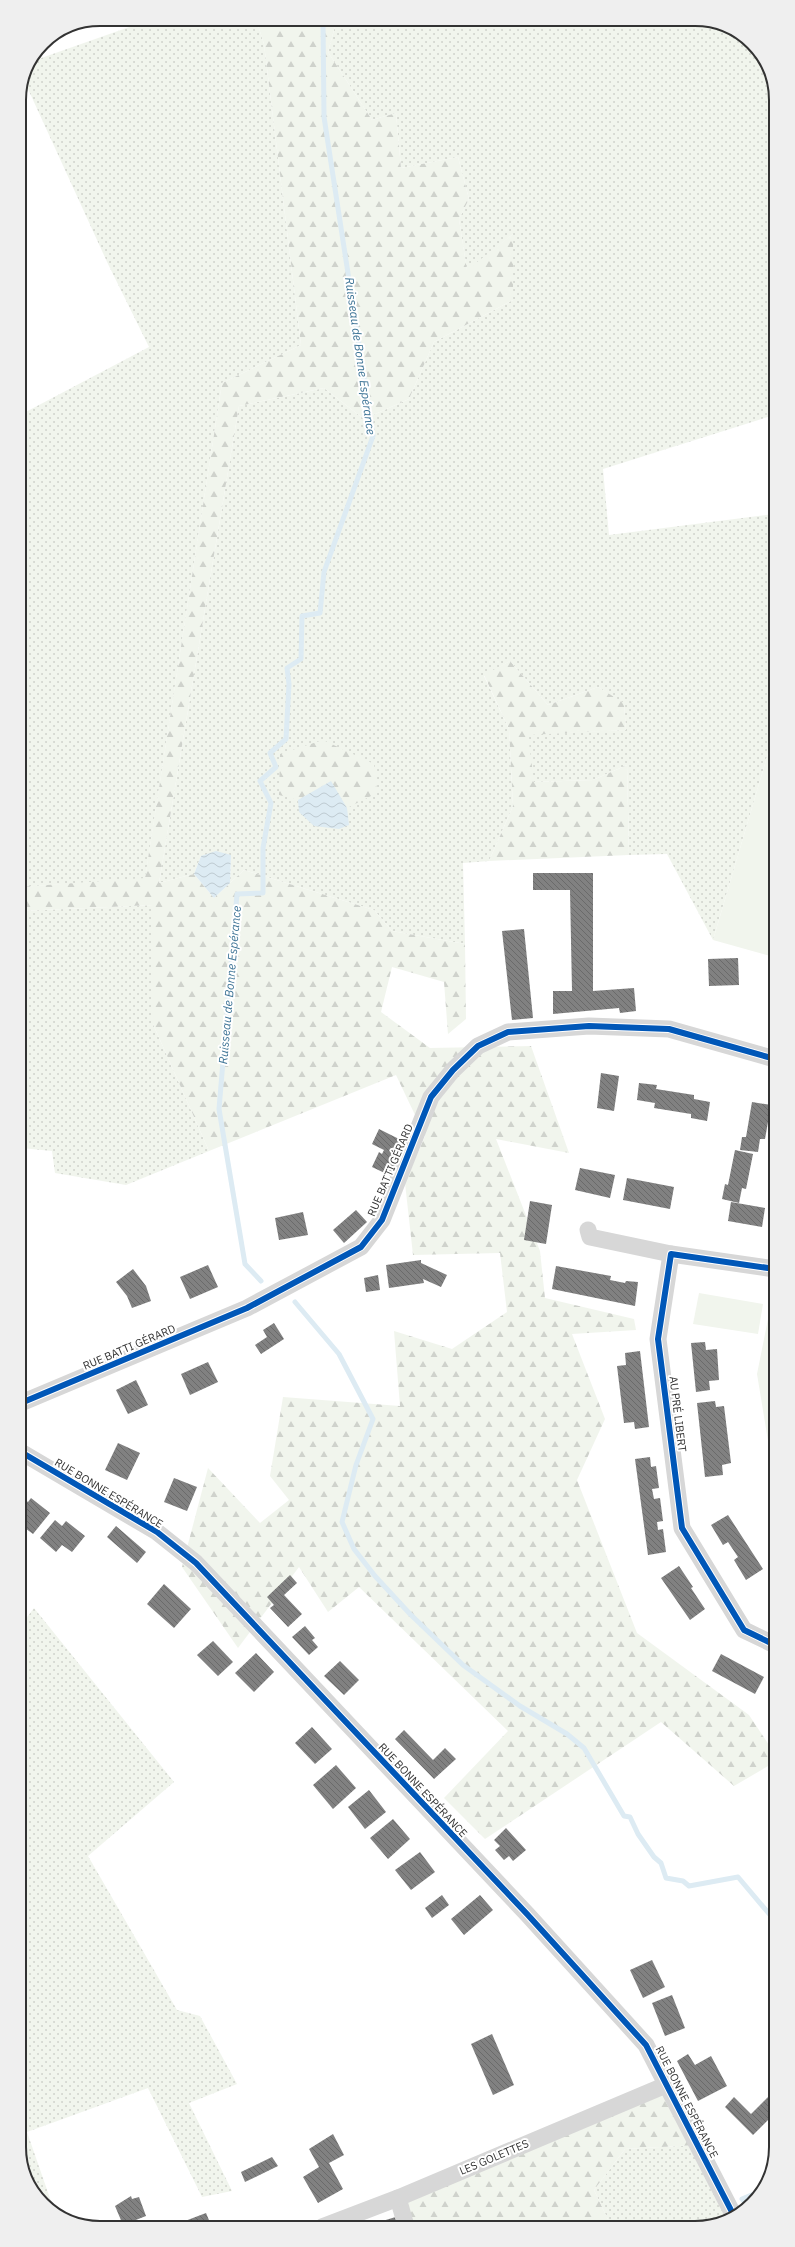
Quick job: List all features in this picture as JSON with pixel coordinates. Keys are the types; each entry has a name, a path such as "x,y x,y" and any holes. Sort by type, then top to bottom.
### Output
{"street":[{"name":"RUE BATTI GÉRARD","path":"26,1402 247,1308 361,1247 382,1220 431,1097 453,1070 478,1046 508,1032 589,1026 669,1029 769,1058"},
{"path":"588,1230 590,1237 671,1254 769,1268"},
{"name":"AU PRÉ LIBERT","path":"671,1254 658,1339 682,1528 744,1630 769,1642"},
{"name":"RUE BONNE ESPÉRANCE","path":"26,1455 156,1532 196,1563 527,1914 646,2045 731,2211"},
{"name":"LES GOLETTES","path":"338,2221 398,2198 666,2085"},
{"path":"398,2198 405,2221"}],"green space":[{"path":"132,26 258,26 264,44 301,345 222,383 145,879 26,887 26,412 149,347 108,264 27,87 30,76 39,59"},
{"path":"258,26 335,26 328,52 372,120 396,113 401,168 458,157 469,199 459,219 467,270 513,234 513,300 434,342 409,399 364,419 324,388 239,406 159,883 194,874 214,898 244,870 374,910 392,931 465,944 466,1019 448,1034 444,982 392,967 381,1012 430,1048 531,1046 569,1153 496,1139 540,1251 545,1298 634,1319 636,1330 572,1334 605,1419 577,1480 637,1633 749,1715 769,1745 769,1766 734,1786 661,1722 485,1839 444,1798 508,1731 359,1587 328,1612 299,1567 238,1648 182,1567 208,1468 260,1523 289,1500 270,1476 283,1397 400,1406 394,1331 452,1349 507,1312 500,1253 413,1255 405,1183 425,1136 396,1075 209,1151 153,1024 153,905 26,911 26,887 145,878 222,383 301,345 264,44"},
{"path":"335,26 700,26 719,30 744,44 751,51 765,76 769,100 769,417 603,469 609,535 769,515 769,750 713,940 667,854 629,855 627,765 593,780 533,782 527,734 626,730 624,704 598,687 548,705 510,661 484,676 509,729 513,806 489,861 463,863 465,944 392,931 374,910 244,870 230,883 231,855 201,856 194,874 159,883 239,406 324,388 364,419 409,399 434,342 513,300 513,234 467,271 459,219 469,199 458,157 401,168 396,113 372,120 328,52"},
{"path":"510,661 548,705 598,687 624,703 626,730 528,735 534,782 593,780 627,765 629,855 489,861 513,806 509,729 484,675"},
{"path":"323,740 374,764 377,793 347,808 331,781 298,800 279,795 280,754"},
{"path":"769,750 769,956 713,940"},
{"path":"153,905 153,1024 209,1151 126,1185 55,1173 52,1151 26,1148 26,911"},
{"path":"699,1293 763,1304 758,1334 693,1324"},
{"path":"769,1314 769,1447 757,1374"},
{"path":"34,1608 174,1782 88,1856 177,2010 200,2016 237,2084 189,2103 232,2191 202,2197 148,2088 27,2132 52,2203 41,2192 32,2175 26,2147 26,1618"},
{"path":"666,2085 697,2145 625,2149 594,2190 609,2221 405,2221 398,2198"},
{"path":"697,2145 731,2211 714,2218 695,2221 609,2221 594,2190 625,2149"}],"water":[{"path":"331,781 347,808 349,825 339,829 314,826 299,812 298,800"},
{"path":"216,851 231,855 230,883 214,898 194,874 201,856"}],"building":[{"path":"533,873 593,873 593,991 634,988 636,1011 620,1013 619,1008 553,1014 553,991 572,991 570,890 533,890"},
{"path":"524,929 533,1018 512,1020 502,931"},
{"path":"738,958 739,985 709,986 708,959"},
{"path":"601,1073 619,1076 614,1111 597,1108"},
{"path":"639,1083 657,1085 656,1089 694,1095 694,1099 710,1102 707,1121 691,1118 691,1114 654,1108 655,1103 637,1100"},
{"path":"752,1102 769,1105 769,1116 765,1139 760,1139 758,1152 740,1150 742,1137 746,1137"},
{"path":"379,1129 403,1141 394,1160 398,1162 391,1176 372,1167 379,1152 382,1154 384,1150 372,1144"},
{"path":"735,1150 753,1154 746,1189 742,1188 739,1203 722,1199 725,1184 728,1185"},
{"path":"580,1168 615,1175 610,1198 575,1190"},
{"path":"627,1178 674,1187 670,1209 623,1200"},
{"path":"530,1201 552,1205 546,1244 524,1240"},
{"path":"731,1202 765,1208 762,1227 728,1221"},
{"path":"356,1210 367,1222 344,1243 333,1230"},
{"path":"303,1212 308,1235 279,1240 275,1218"},
{"path":"421,1260 421,1263 447,1275 441,1287 423,1279 424,1283 389,1288 386,1265"},
{"path":"208,1265 218,1287 190,1299 180,1277"},
{"path":"556,1266 611,1276 610,1280 625,1283 626,1281 638,1282 635,1306 552,1289"},
{"path":"133,1269 146,1286 151,1301 132,1308 127,1296 116,1282"},
{"path":"378,1275 380,1290 366,1292 364,1278"},
{"path":"274,1323 284,1339 261,1354 255,1345 267,1337 263,1330"},
{"path":"705,1342 706,1350 717,1349 719,1380 709,1381 710,1390 696,1392 691,1343"},
{"path":"640,1351 649,1427 635,1429 634,1422 624,1423 617,1366 626,1365 625,1353"},
{"path":"208,1362 218,1382 190,1395 181,1374"},
{"path":"136,1380 148,1405 128,1414 116,1390"},
{"path":"715,1401 716,1407 724,1406 731,1463 722,1465 723,1475 705,1477 697,1403"},
{"path":"118,1443 140,1453 127,1480 105,1470"},
{"path":"650,1457 651,1467 656,1466 659,1488 652,1489 654,1499 660,1498 663,1521 657,1522 658,1530 663,1529 666,1552 648,1555 635,1459"},
{"path":"174,1478 197,1487 187,1511 164,1502"},
{"path":"31,1498 50,1513 33,1534 26,1529 26,1501 28,1502"},
{"path":"728,1515 763,1569 746,1580 734,1560 738,1557 728,1542 723,1545 711,1525"},
{"path":"55,1520 62,1526 66,1521 85,1536 72,1552 62,1545 56,1552 40,1538"},
{"path":"116,1526 146,1552 137,1563 107,1537"},
{"path":"679,1566 705,1609 690,1620 661,1578"},
{"path":"290,1575 297,1583 284,1595 302,1614 288,1627 270,1608 274,1605 267,1597"},
{"path":"164,1584 191,1609 174,1628 147,1604"},
{"path":"305,1626 315,1638 312,1640 318,1647 309,1655 292,1637"},
{"path":"213,1641 233,1662 218,1676 197,1655"},
{"path":"256,1653 274,1672 254,1692 235,1673"},
{"path":"721,1654 764,1677 755,1694 712,1671"},
{"path":"340,1661 359,1680 344,1695 324,1676"},
{"path":"312,1727 332,1749 315,1764 295,1743"},
{"path":"404,1730 433,1760 445,1748 456,1759 434,1779 395,1739"},
{"path":"336,1765 356,1788 333,1809 313,1785"},
{"path":"369,1790 386,1812 365,1829 348,1807"},
{"path":"393,1819 410,1839 388,1859 370,1838"},
{"path":"506,1828 526,1850 513,1861 509,1856 504,1860 495,1850 500,1846 494,1840"},
{"path":"420,1852 435,1872 411,1890 395,1870"},
{"path":"442,1895 449,1905 432,1918 425,1908"},
{"path":"480,1895 493,1910 464,1935 451,1919"},
{"path":"652,1960 665,1987 643,1998 630,1970"},
{"path":"672,1995 685,2028 665,2036 652,2003"},
{"path":"492,2034 514,2085 493,2095 471,2044"},
{"path":"688,2054 695,2065 711,2056 727,2086 698,2101 677,2061"},
{"path":"769,2096 769,2119 753,2135 725,2107 734,2097 751,2114"},
{"path":"333,2134 344,2155 329,2163 343,2189 318,2203 303,2177 319,2167 309,2149"},
{"path":"272,2157 278,2166 245,2182 241,2172"},
{"path":"131,2196 132,2199 139,2197 146,2216 133,2221 121,2221 115,2206"},
{"path":"206,2213 209,2221 185,2221"},
{"path":"399,2216 400,2221 382,2221"}],"waterway":[{"name":"Ruisseau de Bonne Espérance","path":"261,1281 245,1264 219,1109 237,894 263,893 263,848 271,803 260,781 276,767 270,753 286,739 289,684 287,668 301,659 302,616 320,613 324,572 373,436 324,117 323,26"},
{"path":"295,1302 339,1354 373,1419 356,1465 342,1522 354,1549 375,1576 410,1614 463,1665 520,1706 567,1734 584,1748 624,1816 630,1817 638,1834 654,1857 661,1863 666,1878 683,1881 689,1886 738,1877 769,1914"},
{"path":"745,2202 742,2199 751,2195"}],"cycle path":[{"path":"26,1401 247,1308 361,1247 382,1220 431,1097 453,1070 478,1046 508,1032 589,1026 669,1029 769,1057"},
{"path":"769,1268 671,1254 658,1339 682,1528 744,1630 769,1642"},
{"path":"26,1455 157,1532 196,1563 527,1914 646,2045 731,2211"}]}
